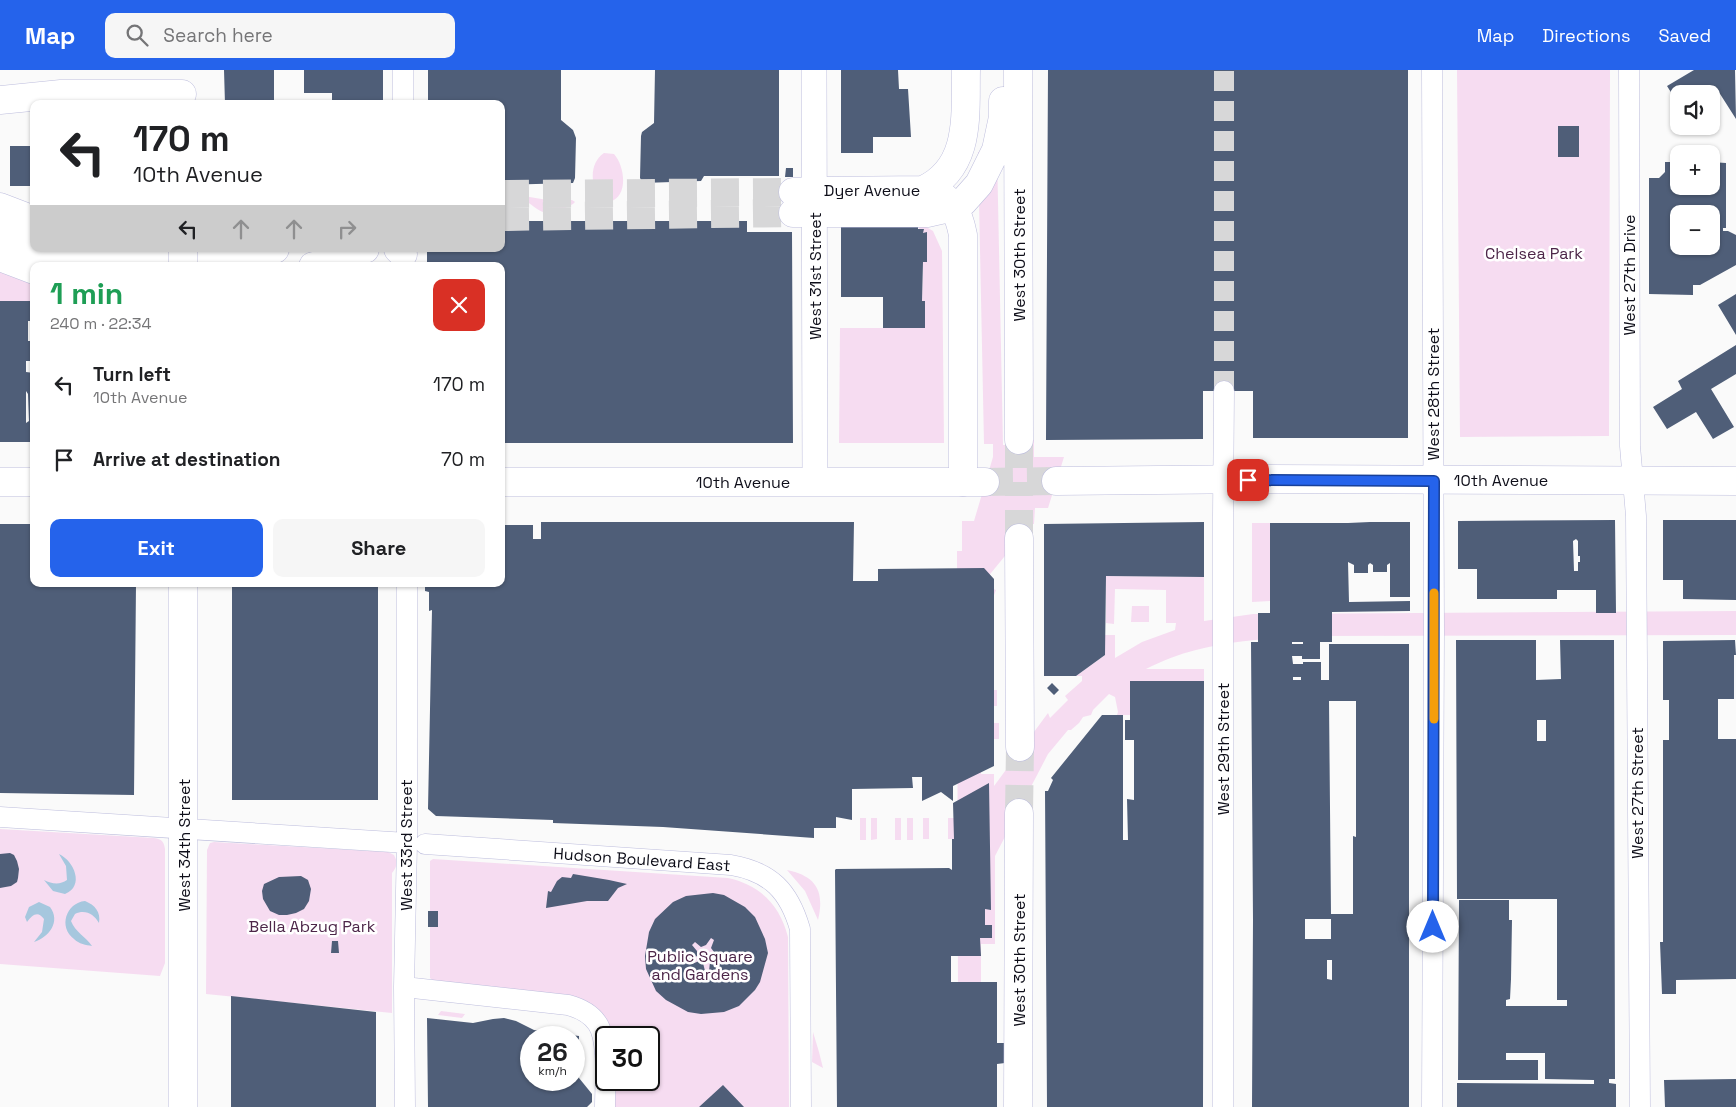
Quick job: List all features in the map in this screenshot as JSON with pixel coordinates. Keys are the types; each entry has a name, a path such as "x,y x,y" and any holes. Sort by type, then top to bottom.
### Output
{"main road":[{"path":"923,190 936,183 944,175 962,146 965,121 966,70"},
{"name":"Dyer Avenue","path":"804,202 927,213 963,202 974,192 996,150 1002,117 1003,70"},
{"name":"West 30th Street","path":"1018,70 1019,440"},
{"path":"0,82 30,84 61,94"},
{"path":"0,100 61,94 182,89"},
{"name":"Dyer Avenue","path":"804,202 923,190 938,193 954,206"},
{"name":"10th Avenue","path":"505,482 974,482 963,235 959,217 954,206"},
{"path":"0,207 30,218"},
{"path":"0,234 35,260 68,254 107,260 195,261 255,252"},
{"path":"331,262 357,252"},
{"path":"0,257 63,262"},
{"name":"10th Avenue","path":"1056,481 1736,481"},
{"path":"0,482 30,482"},
{"path":"1019,538 1020,747"},
{"name":"West 34th Street","path":"183,587 183,1107"},
{"name":"West 30th Street","path":"1018,1107 1019,813"}],"street":[{"path":"403,70 403,100"},
{"name":"West 31st Street","path":"814,70 804,202 815,482"},
{"name":"West 28th Street","path":"1432,70 1434,481 1432,1107"},
{"name":"West 27th Drive","path":"1629,70 1630,446 1632,480"},
{"name":"West 29th Street","path":"1223,1107 1224,392"},
{"name":"West 27th Street","path":"1632,480 1636,516 1640,1107"},
{"name":"West 33rd Street","path":"405,1107 404,987 416,844 407,587"},
{"name":"Hudson Boulevard East","path":"0,817 731,865 756,872 769,879 790,901 800,929 801,1107"},
{"path":"404,987 568,1005 587,1013 598,1024 603,1038 605,1107"}],"green space":[{"name":"Chelsea Park","path":"1457,70 1610,70 1609,436 1460,437"},
{"path":"978,152 997,152 1003,445 1007,445 1007,441 1034,440 1034,457 1064,457 1048,508 1035,508 1034,524 1031,524 982,584 996,590 991,603 982,690 997,690 997,706 982,706 982,723 999,723 999,739 981,739 981,774 994,774 994,786 1048,713 1050,718 1068,700 1065,696 1082,681 1082,676 1076,676 1105,655 1105,635 1115,635 1115,658 1142,642 1175,630 1176,623 1166,623 1166,590 1115,589 1114,624 1106,623 1106,576 1204,577 1204,621 1253,614 1736,611 1736,635 1312,636 1225,644 1183,654 1152,666 1146,669 1204,669 1204,681 1130,715 1117,715 1115,697 1109,694 1093,710 1091,715 1083,717 1071,730 1068,730 1048,754 995,856 995,944 981,944 981,1015 958,1001 957,551 962,551 962,521 974,521 993,457 993,444 984,444"},
{"path":"604,153 614,154 623,173 620,194 609,202 601,200 593,182 596,163"},
{"path":"524,196 553,201 572,200 575,202 558,211 547,213 531,205 524,199"},
{"path":"918,222 933,231 942,251 944,443 839,443 840,328 925,328 925,301 922,301 923,262 927,261 927,233 923,233 923,229 919,229"},
{"path":"0,271 30,281 30,301 0,301"},
{"path":"1252,523 1270,523 1270,601 1252,602"},
{"path":"1132,606 1149,606 1149,622 1131,622"},
{"path":"860,818 866,818 866,840 860,840"},
{"path":"871,818 877,818 877,839 871,840"},
{"path":"895,818 901,818 901,840 895,840"},
{"path":"907,818 913,818 913,840 907,840"},
{"path":"923,818 929,818 929,839 923,839"},
{"path":"948,818 954,818 954,839 948,839"},
{"path":"0,829 154,838 162,841 165,849 165,963 160,976 0,964"},
{"name":"Bella Abzug Park","path":"210,843 388,852 394,855 396,867 392,873 392,1013 206,994 207,850"},
{"name":"Public Square and Gardens","path":"433,859 728,878 759,891 780,915 788,937 789,1107 614,1107 614,1091 660,1091 660,1026 609,1026 605,1017 595,1007 576,997 432,980 430,978 430,861"},
{"path":"787,870 805,876 816,886 820,901 818,920 805,891"},
{"path":"441,1011 465,1014 462,1018 438,1015"},
{"path":"813,1032 819,1052 823,1068 812,1062"}],"water":[{"path":"59,854 73,868 76,880 75,885 65,894 53,891 44,880 62,883 67,880 66,866"},
{"path":"85,901 96,909 99,915 99,923 95,917 86,912 75,914 71,921 92,946 76,941 69,934 65,922 66,916 73,906"},
{"path":"39,902 50,907 54,923 49,933 34,942 42,932 44,919 42,916 35,914 27,922 25,917 29,907"}],"building":[{"path":"224,70 274,70 274,100 225,100"},
{"path":"304,70 383,70 383,100 332,100 332,93 304,93"},
{"path":"428,70 561,70 561,120 573,130 576,138 575,178 573,183 505,185 505,100 428,100"},
{"path":"655,70 779,70 779,176 704,176 701,181 643,183 640,178 641,136 642,132 654,123"},
{"path":"841,70 898,70 899,89 908,89 911,137 873,137 873,153 841,153"},
{"path":"1048,70 1408,70 1408,438 1253,438 1253,391 1203,391 1203,439 1046,440"},
{"path":"1694,70 1735,70 1736,119 1720,94 1720,85 1670,85 1670,91 1667,86"},
{"path":"1558,126 1579,126 1579,157 1558,157"},
{"path":"10,146 30,146 30,186 10,186"},
{"path":"1665,162 1670,162 1670,195 1720,195 1720,163 1726,163 1726,228 1723,228 1723,231 1736,235 1736,265 1700,285 1693,285 1693,295 1649,294 1649,178 1659,178 1665,172"},
{"path":"786,168 793,168 793,177 785,177"},
{"path":"505,221 747,221 747,232 792,232 793,443 505,443 505,262 427,262 427,252 505,252"},
{"path":"841,221 918,222 918,229 924,229 923,233 927,232 927,262 923,262 922,301 925,301 925,328 883,328 883,297 841,297"},
{"path":"1736,294 1736,335 1718,305"},
{"path":"0,301 30,301 28,341 30,341 30,361 26,361 26,372 30,372 30,442 0,442","holes":["26,391 28,394 29,421 26,423"]},
{"path":"1736,345 1736,374 1711,389 1734,427 1713,439 1696,412 1667,429 1653,407 1682,389 1678,381"},
{"path":"1615,520 1616,613 1596,613 1596,590 1557,590 1557,599 1477,599 1477,569 1458,569 1458,521","holes":["1576,539 1578,541 1580,562 1578,562 1578,571 1574,571 1573,541"]},
{"path":"1663,520 1736,520 1736,600 1683,599 1683,580 1663,580"},
{"path":"541,522 854,522 853,581 878,581 878,569 984,568 994,579 994,766 953,786 953,801 941,792 922,801 922,777 912,777 913,788 852,789 852,820 836,817 836,828 814,828 814,838 663,827 553,823 553,820 436,816 428,809 432,610 429,611 429,592 425,591 425,587 505,587 505,525 533,525 533,539 541,539"},
{"path":"1204,522 1204,577 1106,576 1105,655 1076,676 1044,676 1044,524"},
{"path":"1410,522 1410,597 1390,597 1390,563 1387,565 1387,572 1373,572 1373,565 1370,563 1368,565 1368,573 1354,573 1354,565 1348,562 1349,602 1410,601 1410,611 1332,612 1332,642 1320,642 1320,659 1302,659 1302,656 1292,656 1293,664 1321,662 1321,680 1329,680 1329,644 1409,644 1409,1107 1252,1107 1251,642 1258,642 1258,613 1270,613 1270,523","holes":["1292,642 1303,642 1303,644 1292,644","1293,677 1301,677 1301,680 1293,680","1329,701 1356,701 1356,837 1353,836 1353,914 1331,914","1305,919 1331,919 1331,939 1305,939","1327,960 1332,960 1332,980 1327,979"]},
{"path":"0,524 30,524 30,587 136,587 134,795 0,793"},
{"path":"232,587 378,587 378,800 232,800"},
{"path":"1456,640 1536,640 1536,680 1561,679 1560,640 1614,640 1615,1079 1609,1079 1609,1083 1616,1084 1616,1107 1457,1107 1457,1083 1594,1084 1594,1080 1545,1079 1545,1053 1506,1053 1506,1060 1538,1060 1538,1080 1458,1080 1459,900 1509,900 1509,920 1512,920 1511,979 1510,999 1506,1000 1506,1006 1567,1006 1567,1000 1557,1000 1557,899 1457,899","holes":["1537,720 1546,720 1546,741 1537,741"]},
{"path":"1735,640 1734,699 1718,699 1718,739 1736,739 1736,979 1676,980 1676,994 1662,994 1660,942 1663,942 1663,740 1669,740 1669,700 1663,700 1663,641"},
{"path":"1130,681 1204,681 1203,1107 1047,1107 1045,791 1048,791 1053,780 1051,778 1102,715 1123,715 1123,840 1128,840 1127,799 1134,800 1134,740 1125,740 1125,720 1130,720"},
{"path":"1052,683 1059,690 1054,695 1047,688"},
{"path":"989,783 991,910 985,909 985,925 992,925 992,938 980,938 981,956 951,956 951,982 997,982 997,1043 1005,1043 1005,1063 997,1064 997,1107 837,1107 835,870 949,868 952,870 952,839 954,839 953,803"},
{"path":"10,853 14,855 19,869 17,882 11,886 0,888 0,854"},
{"path":"573,874 627,884 618,888 608,901 587,901 546,908 548,891 551,892 557,881 562,877 571,878"},
{"path":"301,876 308,880 311,889 309,901 304,909 287,915 279,915 270,911 263,899 262,891 264,884 279,877"},
{"path":"713,893 724,895 745,907 755,917 765,939 768,953 760,982 755,990 739,1006 724,1012 701,1014 688,1012 666,1000 656,991 646,969 645,956 649,932 655,919 673,902 686,896","holes":["711,938 714,940 711,948 714,952 722,955 722,959 713,959 710,962 709,971 705,971 703,963 699,961 692,964 690,960 697,956 697,951 692,945 695,942 701,947 706,945"]},
{"path":"428,911 438,911 438,927 428,927"},
{"path":"332,941 338,941 339,953 331,953"},
{"path":"231,996 376,1012 376,1107 231,1107"},
{"path":"427,1018 473,1023 504,1018 526,1026 520,1026 520,1091 585,1091 585,1085 592,1094 592,1102 587,1107 428,1107"},
{"path":"1736,1079 1736,1107 1665,1107 1664,1080"},
{"path":"723,1085 744,1107 699,1107"}],"tunnel":[{"path":"1224,70 1224,391"},
{"path":"505,194 793,192"},
{"path":"505,217 793,213"},
{"path":"1019,440 1019,482"},
{"path":"985,482 1056,481"},
{"path":"1019,482 1019,538"},
{"path":"1019,813 1020,747"}],"slow traffic":[{"path":"1434,593 1434,719"}],"route":[{"path":"1248,480 1434,481 1433,927"}]}
